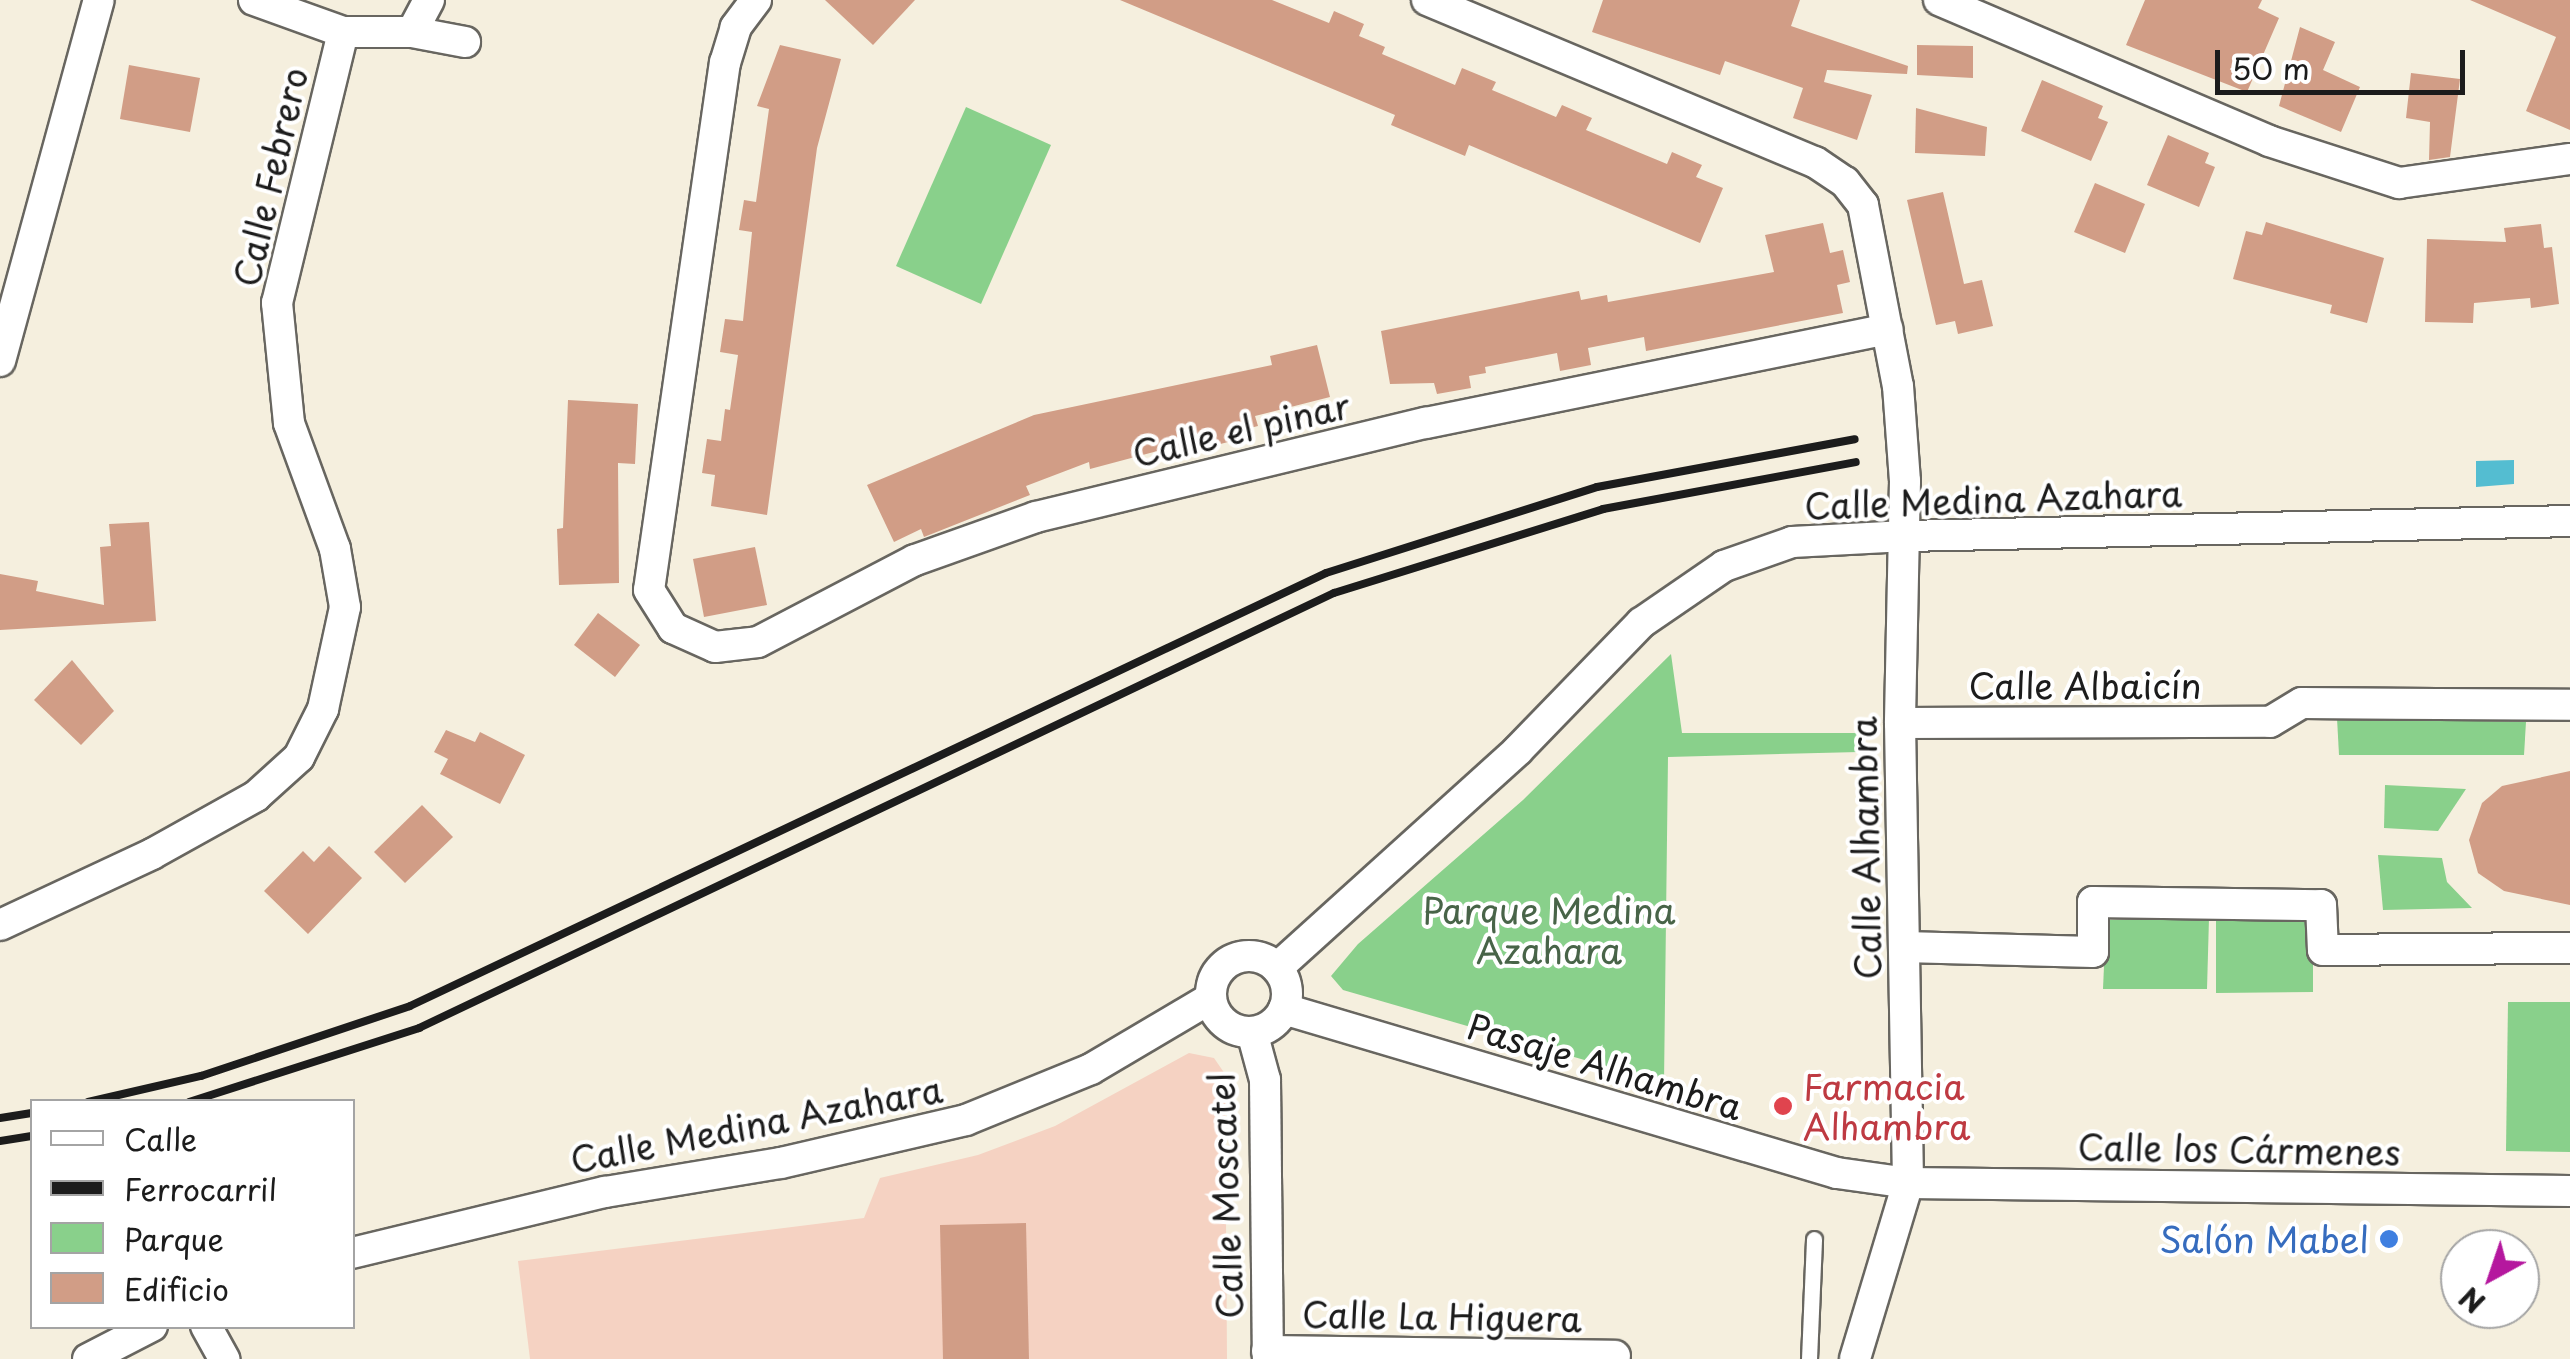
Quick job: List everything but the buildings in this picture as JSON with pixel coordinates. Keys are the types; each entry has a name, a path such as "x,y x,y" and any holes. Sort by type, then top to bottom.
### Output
{"street":[{"path":"0,361 98,0"},
{"path":"254,0 344,32 412,32 464,42"},
{"path":"412,32 428,0"},
{"name":"Calle el pinar","path":"756,0 736,27 725,62 649,590 673,628 715,647 758,642 914,560 1036,516 1426,423 1888,329"},
{"path":"1427,0 1814,162 1844,182 1863,205 1888,329"},
{"path":"1939,0 2269,141 2399,184 2570,159"},
{"name":"Calle Febrero","path":"0,925 167,847 256,796 299,757 323,709 346,608 335,549 289,423 277,303 344,32"},
{"name":"Calle Alhambra","path":"1854,1359 1908,1183 1900,723 1906,536 1898,386 1888,329"},
{"name":"Calle Medina Azahara","path":"1278,968 1518,750 1642,622 1707,577 1792,542 1906,536 2570,522"},
{"name":"Calle Albaicín","path":"1900,723 2270,722 2302,703 2570,705"},
{"path":"1904,947 2093,952 2093,902 2321,906 2322,950 2570,948"},
{"path":"1257,956 1278,968 1287,988 1284,1010 1272,1025 1252,1032 1220,1020 1211,998 1216,975 1233,959 1257,956"},
{"name":"Calle Medina Azahara","path":"355,1252 605,1192 781,1163 966,1120 1091,1069 1211,998"},
{"name":"Pasaje Alhambra","path":"1284,1010 1837,1174 1908,1183"},
{"name":"Calle Moscatel","path":"1252,1032 1266,1080 1268,1355"},
{"name":"Calle los Cármenes","path":"1908,1183 2570,1191"},
{"path":"88,1359 146,1329"},
{"path":"208,1329 224,1359"},
{"name":"Calle La Higuera","path":"1268,1355 1615,1356"}],"lane":[{"path":"1809,1359 1814,1238"}],"shaded area":[{"path":"1189,1053 1214,1058 1225,1074 1227,1359 530,1359 518,1261 864,1218 880,1178 978,1155 1055,1126"}],"green space":[{"path":"966,107 1051,145 981,304 896,266"},
{"name":"Parque Medina Azahara","path":"1671,654 1682,733 1858,733 1859,752 1668,757 1664,1083 1343,990 1331,976 1358,944 1523,800"},
{"path":"2337,718 2526,722 2524,755 2339,755"},
{"path":"2385,785 2466,789 2438,831 2384,828"},
{"path":"2378,855 2442,858 2447,882 2472,908 2383,910"},
{"path":"2216,912 2313,914 2313,992 2216,993"},
{"path":"2209,918 2207,989 2103,989 2106,920"},
{"path":"2508,1002 2570,1002 2570,1152 2506,1151"}],"water":[{"path":"2514,460 2514,484 2476,487 2476,461"}],"railway":[{"path":"101,1099 201,1076 410,1006 1326,573 1597,487 1855,439"},
{"path":"198,1099 419,1028 1334,593 1603,509 1856,462"},
{"path":"0,1118 30,1113"},
{"path":"0,1141 30,1136"}],"place":[{"name":"Farmacia Alhambra","path":"1783,1106"},
{"name":"Salón Mabel","path":"2389,1239"}]}
